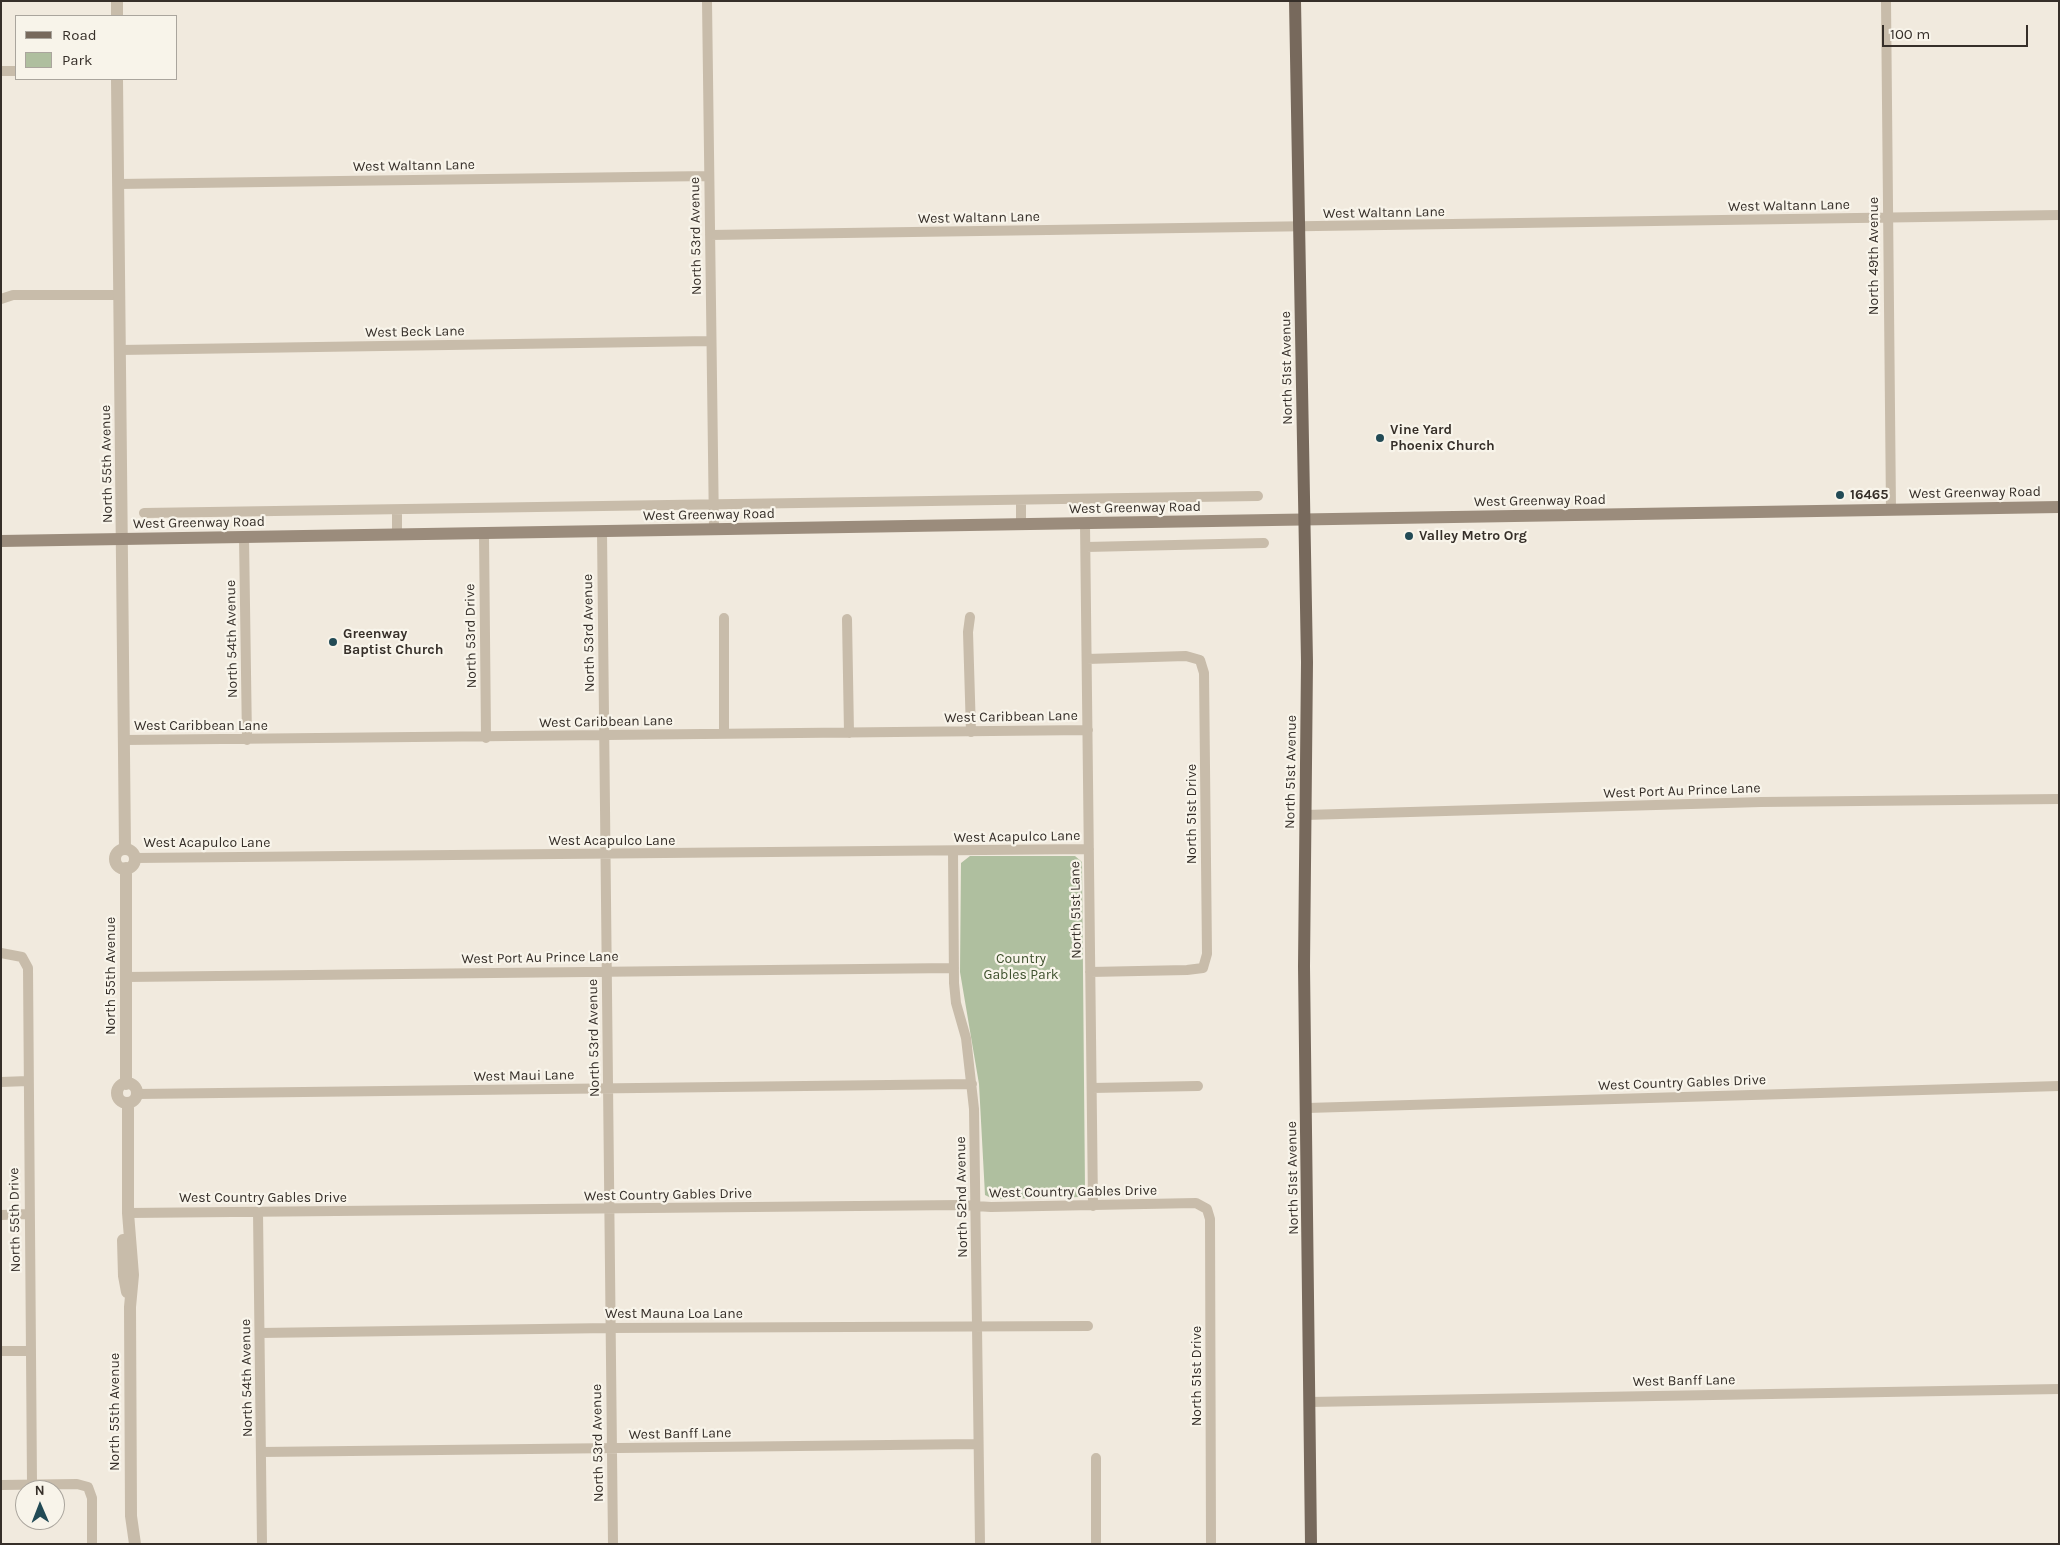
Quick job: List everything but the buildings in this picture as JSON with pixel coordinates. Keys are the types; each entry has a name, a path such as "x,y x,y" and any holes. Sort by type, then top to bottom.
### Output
{"main road":[{"name":"North 51st Avenue","path":"1295,1 1305,521 1306,815 1304,966 1311,1544"},
{"name":"West Greenway Road","path":"1,541 1305,521 2059,507"}],"street":[{"path":"117,1 117,15"},
{"name":"North 53rd Avenue","path":"708,1 714,530"},
{"name":"North 49th Avenue","path":"1886,1 1891,510"},
{"path":"1,71 15,71"},
{"name":"North 55th Avenue","path":"117,80 125,740 130,853 117,853 116,860 119,866 126,868 126,1084 134,1087 128,1213 124,1239 124,1276 130,1307 132,1516 136,1544"},
{"name":"West Waltann Lane","path":"118,184 710,176"},
{"name":"West Waltann Lane","path":"710,235 1299,228 2059,215"},
{"path":"1,299 13,295 119,295"},
{"name":"West Beck Lane","path":"120,350 711,341"},
{"name":"West Greenway Road","path":"144,513 713,506 1258,496"},
{"path":"1021,500 1021,525"},
{"path":"397,510 397,535"},
{"name":"North 51st Lane","path":"1086,524 1093,1206"},
{"name":"North 53rd Avenue","path":"602,532 613,1544"},
{"name":"North 53rd Drive","path":"484,534 486,738"},
{"name":"North 54th Avenue","path":"244,538 247,740"},
{"path":"1086,547 1264,544"},
{"path":"970,617 968,632 971,732"},
{"path":"724,618 724,734"},
{"path":"847,619 849,733"},
{"name":"North 51st Drive","path":"1087,659 1186,656 1200,660 1204,683 1207,954 1203,968 1090,972"},
{"name":"West Caribbean Lane","path":"125,740 486,738 1088,730"},
{"name":"West Port Au Prince Lane","path":"1306,815 1760,802 2059,799"},
{"name":"West Acapulco Lane","path":"130,853 605,855 1089,849"},
{"name":"North 52nd Avenue","path":"953,852 956,1003 966,1038 972,1084 979,1327 978,1444 980,1544"},
{"path":"126,868 132,865 130,853"},
{"name":"North 55th Drive","path":"1,953 22,957 28,968 28,1214 32,1480"},
{"name":"West Port Au Prince Lane","path":"126,977 954,968"},
{"path":"1,1082 28,1081"},
{"name":"West Maui Lane","path":"132,1098 972,1084"},
{"path":"1092,1088 1198,1086"},
{"name":"West Country Gables Drive","path":"1307,1108 2059,1086"},
{"name":"West Country Gables Drive","path":"128,1213 1093,1206 1196,1203 1207,1209"},
{"name":"North 51st Drive","path":"1207,1209 1210,1218 1211,1544"},
{"name":"North 54th Avenue","path":"258,1212 262,1544"},
{"path":"1,1215 28,1214"},
{"name":"West Mauna Loa Lane","path":"260,1333 610,1328 1088,1326"},
{"path":"1,1351 30,1351"},
{"name":"West Banff Lane","path":"1309,1402 2059,1388"},
{"name":"West Banff Lane","path":"261,1452 978,1444"},
{"path":"1096,1458 1096,1544"},
{"path":"65,1484 77,1484 88,1487 92,1498 92,1544"},
{"path":"1,1485 15,1485"},
{"name":"North 55th Avenue","path":"127,1544 127,1531 132,1516"}],"green space":[{"name":"Country Gables Park","path":"970,856 1075,856 1082,862 1085,1190 1081,1197 993,1199 985,1195 979,1084 960,972 961,863"}],"place":[{"name":"Vine Yard Phoenix Church","path":"1380,438"},
{"name":"16465","path":"1840,495"},
{"name":"Valley Metro Org","path":"1409,536"},
{"name":"Greenway Baptist Church","path":"333,642"}]}
